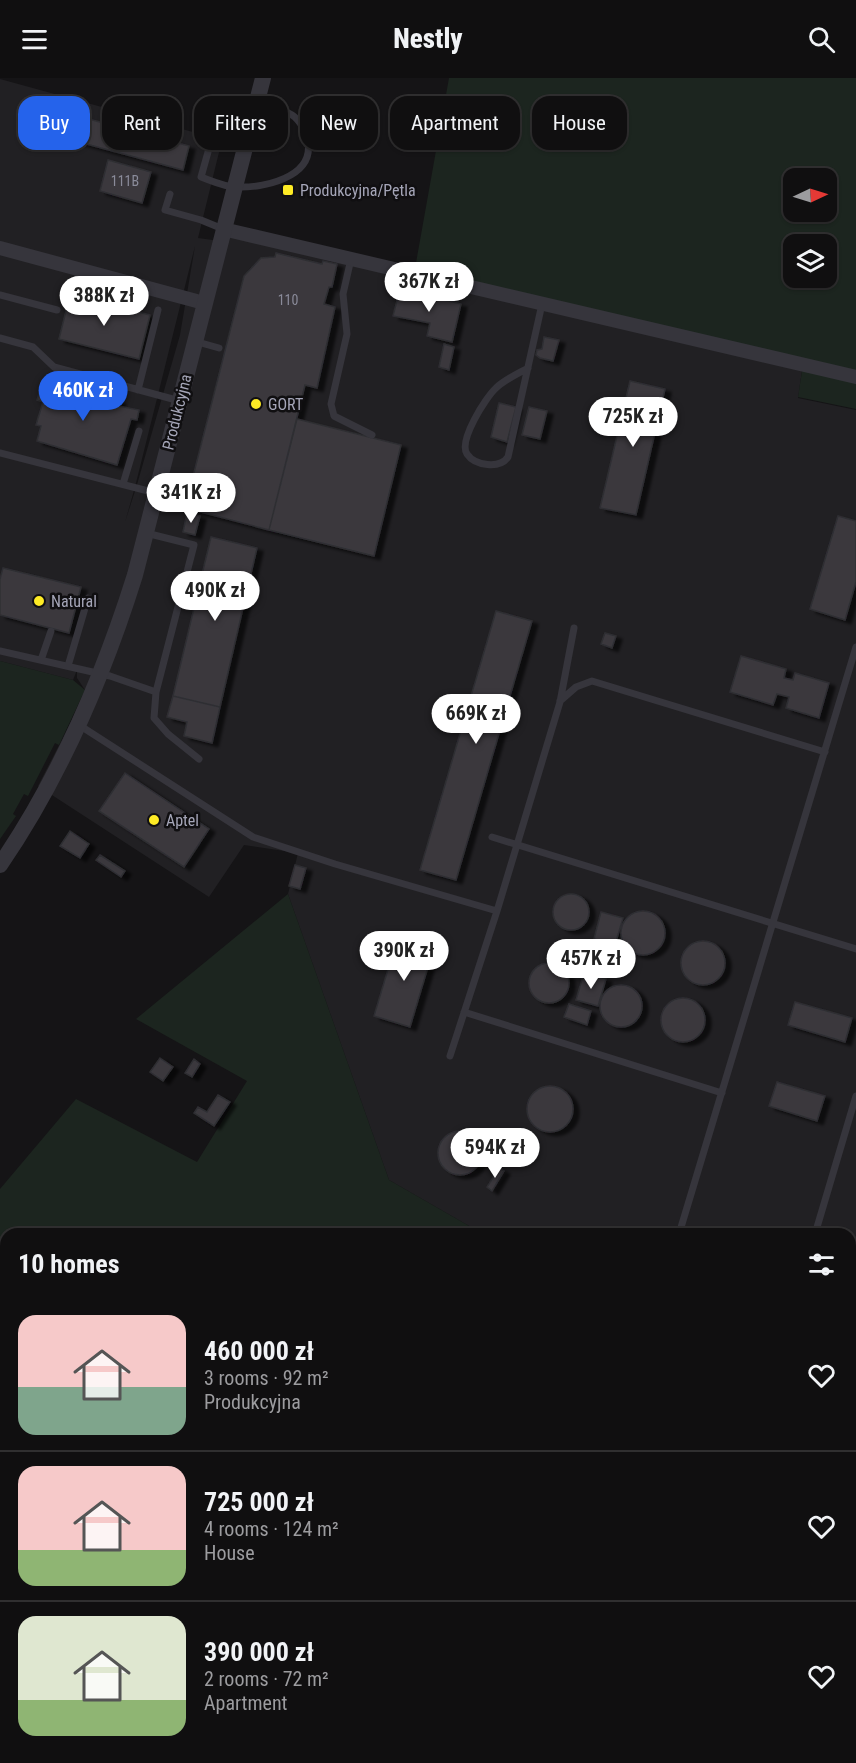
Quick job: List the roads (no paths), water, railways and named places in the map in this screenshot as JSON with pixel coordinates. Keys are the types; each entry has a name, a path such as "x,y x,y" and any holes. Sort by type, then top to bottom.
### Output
{"street":[{"name":"Produkcyjna","path":"258,96 263,78"},
{"name":"Produkcyjna","path":"0,865 22,832 58,767 101,674 131,586 146,533 244,150"},
{"path":"223,229 856,378"},
{"path":"0,248 204,303"}],"lane":[{"path":"208,152 201,177 234,187 261,185 286,178 305,162 309,150 300,123 288,113"},
{"path":"170,194 165,210 223,229"},
{"path":"351,259 344,294 347,334 331,404 334,416 372,435"},
{"path":"0,295 57,310"},
{"path":"528,368 498,386 486,398 467,436 465,447 467,454 475,461 499,465 508,457 528,368 542,304"},
{"path":"138,390 158,310"},
{"path":"0,338 33,347 54,367 180,401"},
{"path":"194,341 219,348"},
{"path":"123,484 139,431"},
{"path":"0,453 156,493"},
{"path":"146,533 194,546 156,692 154,718 168,734 199,759"},
{"path":"68,666 88,598"},
{"path":"450,1056 518,846 560,702 574,628"},
{"path":"41,660 51,631"},
{"path":"681,1228 856,646"},
{"path":"0,651 101,674 156,692"},
{"path":"560,702 576,687 592,681 825,752"},
{"path":"79,725 253,837 326,862 497,911"},
{"path":"492,837 856,949"},
{"path":"464,1012 722,1094"},
{"path":"817,1228 856,1096"}],"place":[{"name":"Produkcyjna/Pętla","path":"288,190"},
{"name":"GORT","path":"256,404"},
{"name":"Natural","path":"39,601"},
{"name":"Aptel","path":"154,820"}]}
